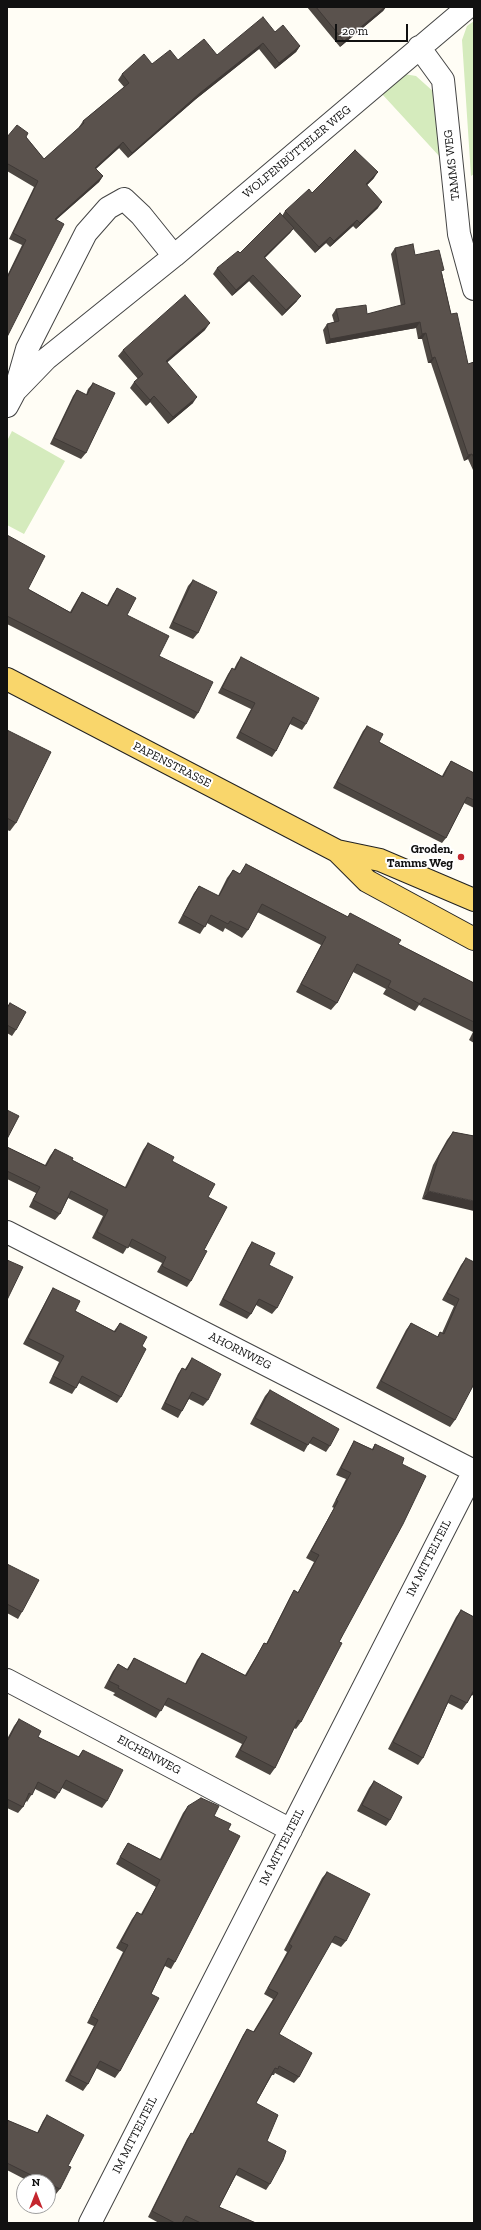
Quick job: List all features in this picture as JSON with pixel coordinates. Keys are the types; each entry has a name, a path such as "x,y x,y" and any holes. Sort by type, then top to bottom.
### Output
{"main road":[{"name":"PAPENSTRASSE","path":"7,679 337,851 380,860 474,900"},
{"name":"PAPENSTRASSE","path":"337,851 367,881 474,939"}],"street":[{"name":"WOLFENBÜTTELER WEG","path":"11,398 46,359 174,256 468,7"},
{"name":"TAMMS WEG","path":"419,47 443,80 459,234 474,289"},
{"name":"WOLFENBÜTTELER WEG","path":"11,398 27,349 82,239 86,232 108,208 124,199 140,215 174,256"},
{"name":"AHORNWEG","path":"7,1232 474,1471"},
{"name":"IM MITTELTEIL","path":"90,2223 474,1471"},
{"name":"EICHENWEG","path":"7,1680 291,1830"}],"green space":[{"path":"474,21 474,174 471,176 462,40 467,26"},
{"path":"404,74 416,76 435,93 440,157 382,94"},
{"path":"12,431 65,461 24,534 7,525 7,441"}],"building":[{"path":"316,7 385,7 344,41"},
{"path":"263,17 275,32 283,25 300,46 279,63 263,43 200,93 132,153 123,142 95,168 103,176 55,219 64,224 7,337 7,278 26,240 13,233 38,181 8,164 7,165 7,137 17,125 28,133 26,137 44,159 84,123 83,121 129,83 122,74 144,54 152,64 170,50 178,60 204,39 217,55"},
{"path":"355,150 378,172 366,184 382,202 360,223 357,220 334,241 330,237 319,247 285,211 309,189 312,193"},
{"path":"280,213 294,228 264,257 301,296 286,310 253,275 236,290 217,268 238,251 240,253"},
{"path":"413,244 415,255 439,250 444,270 441,271 451,314 457,313 468,364 474,362 474,458 472,454 468,455 435,357 432,358 426,333 422,334 420,322 330,339 327,324 339,321 336,309 366,305 367,314 405,304 395,248"},
{"path":"185,295 210,323 166,361 197,397 173,417 154,396 150,400 134,382 143,374 123,350"},
{"path":"93,383 115,393 86,453 54,438 77,390 87,395"},
{"path":"7,535 45,556 28,589 71,613 82,592 108,606 117,588 136,598 127,615 169,636 159,656 213,682 198,713 7,616"},
{"path":"193,580 217,592 198,633 173,622"},
{"path":"241,657 319,698 306,724 293,717 276,751 240,732 255,703 222,688 232,668 235,670"},
{"path":"367,726 383,734 379,742 443,777 451,761 474,773 474,800 467,797 446,838 337,782"},
{"path":"7,730 51,752 16,823 7,818"},
{"path":"246,864 348,917 350,913 401,940 398,944 474,983 474,1022 424,998 420,1004 388,987 391,981 357,964 337,1003 301,984 326,937 262,904 248,930 230,921 228,924 211,915 205,927 183,915 199,886 219,896 233,870 240,874"},
{"path":"10,1003 26,1012 16,1030 7,1025 7,1008"},
{"path":"7,1110 19,1116 7,1139"},
{"path":"453,1132 474,1136 474,1201 428,1191 439,1156"},
{"path":"148,1143 174,1157 172,1161 215,1184 208,1197 227,1207 204,1250 207,1251 191,1281 162,1266 166,1257 132,1239 128,1248 97,1232 108,1210 71,1191 60,1214 33,1200 40,1187 7,1171 7,1147 46,1166 55,1149 73,1158 72,1160 126,1188"},
{"path":"252,1242 275,1253 269,1265 293,1277 277,1308 259,1299 251,1314 223,1299"},
{"path":"466,1258 474,1262 474,1384 455,1420 381,1381 411,1323 438,1337 440,1332 444,1334 459,1299 447,1293"},
{"path":"7,1260 23,1267 7,1300"},
{"path":"53,1288 80,1301 75,1311 115,1332 120,1323 147,1337 142,1346 146,1349 121,1397 82,1376 76,1388 53,1376 64,1356 28,1338"},
{"path":"192,1358 221,1374 208,1400 192,1392 182,1411 165,1403 182,1368 186,1370"},
{"path":"270,1390 339,1429 330,1446 313,1437 308,1445 255,1418"},
{"path":"354,1441 373,1450 375,1444 404,1458 402,1464 426,1476 403,1524 339,1642 342,1643 301,1722 298,1720 275,1768 240,1750 247,1737 168,1698 161,1711 118,1688 119,1686 109,1681 118,1664 128,1670 134,1658 186,1684 202,1653 246,1676 264,1643 267,1644 294,1590 298,1593 319,1555 311,1551 338,1501 336,1500 351,1473 341,1468"},
{"path":"7,1564 39,1580 22,1612 7,1604"},
{"path":"461,1610 474,1617 474,1690 467,1703 451,1695 423,1758 393,1742"},
{"path":"19,1719 41,1731 38,1737 79,1757 83,1750 123,1770 107,1801 66,1780 59,1793 38,1782 32,1795 29,1793 23,1807 7,1799 7,1739 8,1740"},
{"path":"374,1781 402,1797 390,1820 362,1805"},
{"path":"201,1798 219,1806 214,1816 231,1824 228,1830 240,1836 175,1962 168,1958 151,1994 159,1998 120,2071 100,2061 88,2084 70,2075 98,2020 91,2016 128,1945 121,1942 137,1912 142,1915 160,1880 120,1857 128,1843 161,1860 188,1806"},
{"path":"327,1872 370,1894 346,1941 335,1936 279,2034 312,2053 299,2077 279,2066 278,2069 275,2068 256,2103 278,2115 267,2141 286,2151 283,2160 270,2184 239,2168 219,2207 256,2223 201,2223 186,2216 182,2223 175,2223 152,2211 191,2133 193,2134 247,2029 254,2032 278,1993 268,1988 292,1946 289,1944"},
{"path":"47,2115 84,2135 68,2166 71,2167 60,2189 56,2187 56,2174 29,2174 7,2163 7,2120 38,2133"}],"place":[{"name":"Groden, Tamms Weg","path":"461,857"}]}
